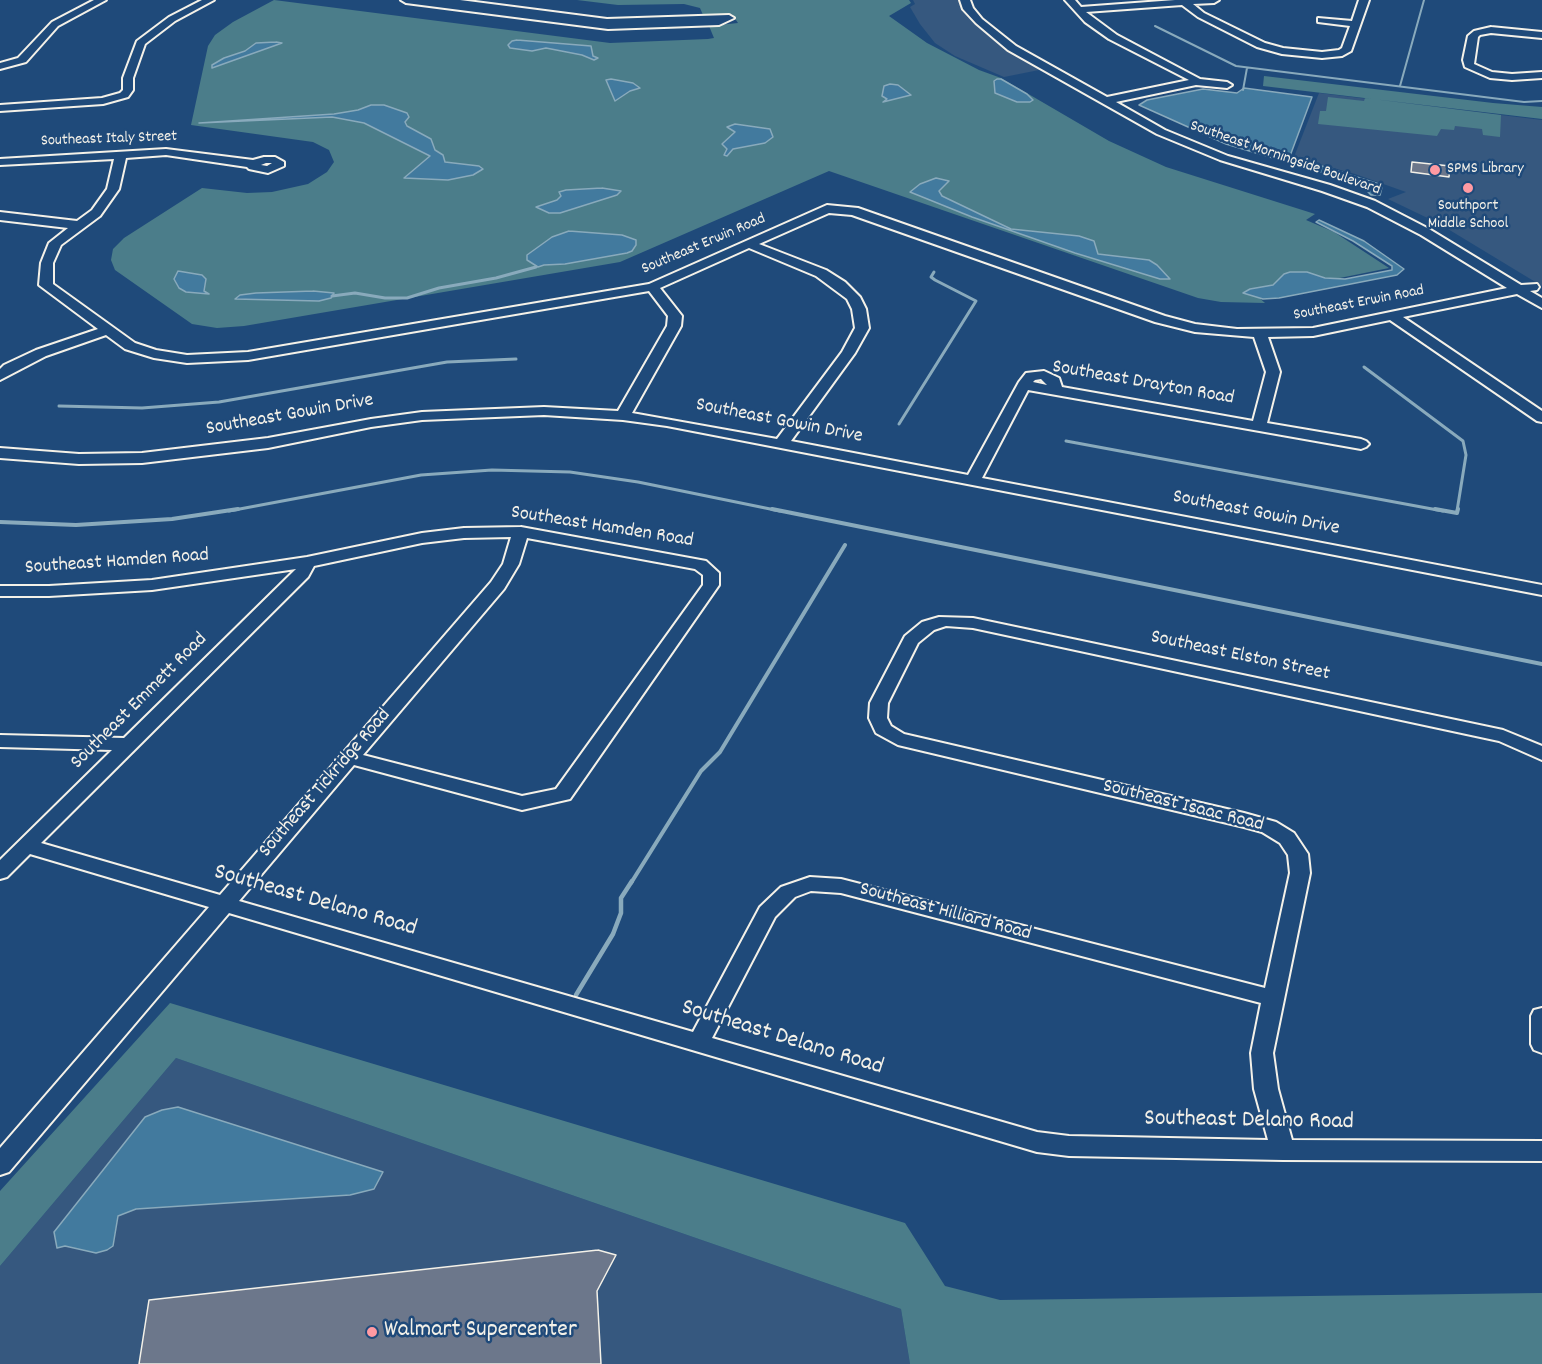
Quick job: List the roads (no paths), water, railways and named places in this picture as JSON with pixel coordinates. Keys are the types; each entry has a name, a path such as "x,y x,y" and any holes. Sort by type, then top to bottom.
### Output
{"street":[{"path":"0,66 22,60 55,24 101,0"},
{"path":"0,108 114,99 128,90 128,78 141,42 172,19 208,0"},
{"path":"406,0 626,26 719,22 729,18 626,22 572,19"},
{"path":"438,0 459,5"},
{"name":"Southeast Morningside Boulevard","path":"964,0 968,9 1012,48 1109,100 1161,132 1321,184 1371,204 1430,230 1537,290"},
{"name":"Southeast Morningside Boulevard","path":"975,0 995,31"},
{"path":"1070,0 1078,10 1105,32 1197,82"},
{"path":"1078,10 1214,0"},
{"path":"1185,3 1227,30 1261,45 1282,51 1322,55 1342,53 1347,49 1364,0"},
{"path":"1321,20 1356,24"},
{"path":"1542,35 1491,30 1477,33 1473,36 1468,60 1469,65 1475,69 1501,76 1542,75"},
{"path":"1109,100 1197,82 1227,85"},
{"name":"Southeast Italy Street","path":"0,162 121,154 185,153 254,164"},
{"name":"Southeast Erwin Road","path":"121,154 113,189 96,213 55,243 47,263 46,285 130,346 154,354 187,358 222,359 248,356 652,287 827,209 848,210 1160,319 1195,328 1260,334 1313,332 1518,290 1537,290"},
{"path":"0,216 78,225"},
{"name":"Southeast Morningside Boulevard","path":"1430,230 1542,304"},
{"path":"749,244 821,273 840,285 853,297 860,309 862,328 848,353 781,444"},
{"path":"623,416 674,326 675,316 652,287"},
{"path":"1391,315 1542,418"},
{"path":"0,376 9,368 40,353 108,330"},
{"path":"1259,426 1273,372 1260,334"},
{"name":"Southeast Drayton Road","path":"973,481 1024,385 1361,444"},
{"name":"Southeast Gowin Drive","path":"0,453 79,459 142,458 268,443 371,423 422,416 544,411 623,416 781,444 1542,590"},
{"name":"Southeast Hamden Road","path":"0,591 49,591 152,585 307,562 422,538 464,533 521,532 700,565 711,573 711,585 562,794 522,803 349,758"},
{"name":"Southeast Tickridge Road","path":"0,1165 498,585 511,564 521,532"},
{"name":"Southeast Emmett Road","path":"0,872 302,573 307,562"},
{"name":"Southeast Elston Street","path":"928,626 945,621 973,623 1503,736 1541,753"},
{"name":"Southeast Isaac Road","path":"928,626 911,640 879,703 878,718 884,729 898,739 1269,827 1287,838 1298,854 1300,873 1262,1053 1266,1089 1283,1150"},
{"path":"0,741 130,744"},
{"name":"Southeast Delano Road","path":"26,846 1037,1142 1069,1146 1283,1150 1542,1151"},
{"name":"Southeast Hilliard Road","path":"699,1042 767,912 788,892 810,884 841,886 1272,998"},
{"path":"1542,1016 1542,1044"}],"waterway":[{"path":"1400,86 1424,0"},
{"path":"1155,26 1236,66 1524,102 1542,101"},
{"path":"1243,90 1247,68"},
{"path":"332,296 355,293 385,298 407,298 439,288 496,278 536,267"},
{"path":"899,424 976,301 935,280 931,277 934,272"},
{"path":"59,406 142,408 219,402 447,362 516,359"},
{"path":"1364,367 1463,441 1466,455 1457,511"},
{"path":"1066,441 1443,511"},
{"path":"229,511 421,475 492,470 570,472 638,482 780,511"},
{"path":"0,522 76,525 172,519 238,509"},
{"path":"772,509 1542,664"},
{"path":"1435,509 1457,513 1458,509"},
{"path":"631,883 701,771 720,752 845,545"},
{"path":"576,995 613,934 621,913 621,898 632,881"}],"place":[{"name":"SPMS Library","path":"1435,170"},
{"name":"Southport Middle School","path":"1468,188"},
{"name":"Walmart Supercenter","path":"372,1332"}]}
